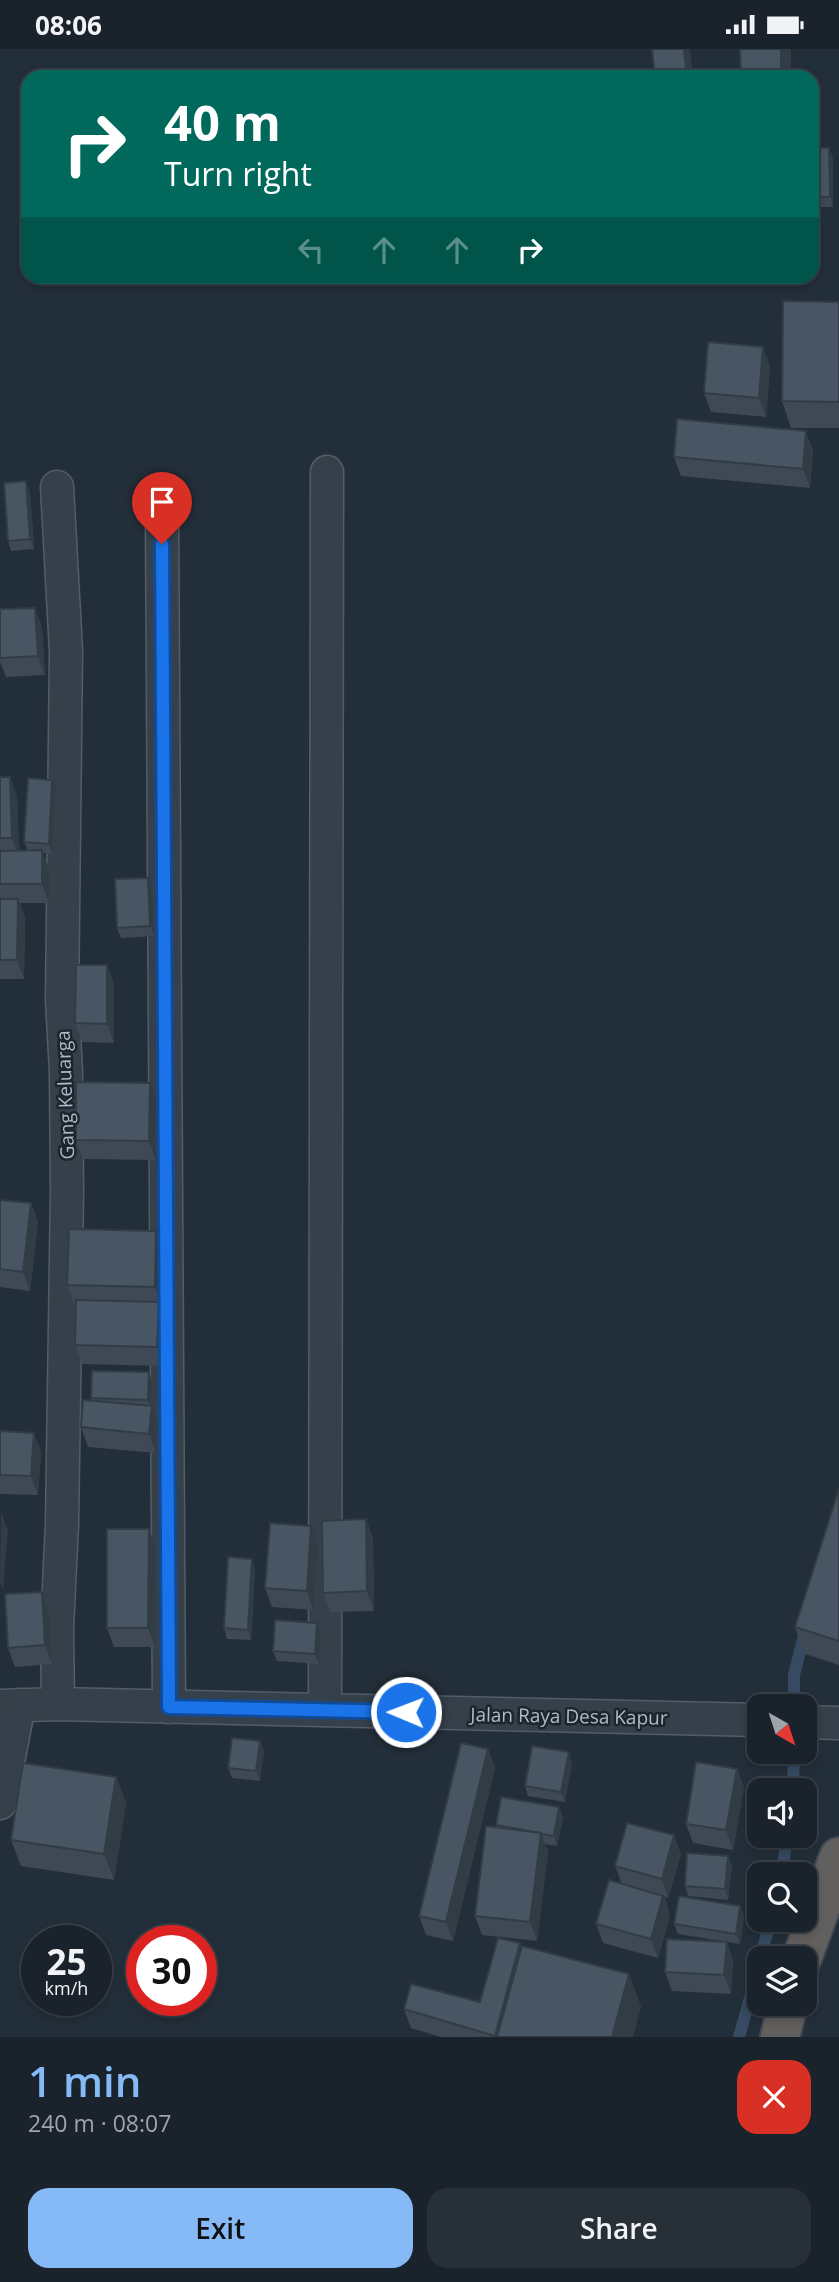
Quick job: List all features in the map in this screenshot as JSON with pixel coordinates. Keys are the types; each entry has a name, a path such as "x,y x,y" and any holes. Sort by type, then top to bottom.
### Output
{"highway":[{"path":"806,1946 839,1857"},
{"path":"780,2037 785,2016"}],"street":[{"path":"324,1710 327,472"},
{"name":"Gang Keluarga","path":"57,487 66,651 62,1001 66,1071 67,1192 62,1524 57,1628 58,1704"},
{"path":"162,516 169,1707"},
{"path":"0,1803 10,1705"},
{"name":"Jalan Raya Desa Kapur","path":"10,1705 747,1720"},
{"path":"817,1722 839,1723"}],"building":[{"path":"652,49 684,49 686,70 654,70"},
{"path":"740,49 781,49 781,70 741,70"},
{"path":"819,148 829,148 830,197 819,197"},
{"path":"783,301 839,302 839,402 782,401"},
{"path":"708,342 763,347 759,398 704,393"},
{"path":"677,419 806,431 803,469 674,457"},
{"path":"26,481 30,539 8,541 4,483"},
{"path":"35,608 38,656 0,658 0,609"},
{"path":"0,777 10,777 12,838 0,838"},
{"path":"28,778 52,780 49,844 24,842"},
{"path":"42,850 42,884 0,884 0,851"},
{"path":"148,878 150,926 117,928 115,879"},
{"path":"0,899 18,899 17,960 0,960"},
{"path":"76,965 107,965 107,1024 75,1023"},
{"path":"76,1082 150,1083 149,1141 76,1140"},
{"path":"0,1200 31,1203 23,1272 0,1269"},
{"path":"69,1229 156,1231 155,1287 67,1285"},
{"path":"76,1300 159,1302 157,1347 75,1345"},
{"path":"92,1371 149,1372 148,1400 91,1398"},
{"path":"83,1400 152,1406 149,1434 81,1427"},
{"path":"0,1431 34,1433 31,1476 0,1475"},
{"path":"839,1489 839,1641 795,1627"},
{"path":"366,1519 367,1591 323,1593 322,1521"},
{"path":"270,1523 311,1526 307,1591 265,1588"},
{"path":"107,1529 149,1529 148,1628 107,1628"},
{"path":"228,1557 252,1559 248,1630 224,1628"},
{"path":"42,1592 45,1645 8,1648 5,1594"},
{"path":"275,1620 317,1623 315,1654 273,1651"},
{"path":"232,1738 260,1741 256,1771 228,1768"},
{"path":"461,1743 488,1749 446,1922 419,1916"},
{"path":"532,1746 569,1752 561,1792 525,1786"},
{"path":"696,1762 737,1769 726,1830 686,1824"},
{"path":"23,1763 116,1777 104,1854 11,1840"},
{"path":"501,1797 559,1807 554,1836 496,1825"},
{"path":"627,1823 674,1835 662,1879 615,1866"},
{"path":"486,1826 541,1833 530,1922 475,1916"},
{"path":"687,1853 728,1856 725,1889 685,1886"},
{"path":"609,1880 663,1896 651,1939 596,1924"},
{"path":"679,1896 740,1906 736,1934 674,1924"},
{"path":"498,1938 520,1943 495,2036 404,2009 411,1984 480,2002"},
{"path":"667,1939 727,1942 724,1975 665,1972"},
{"path":"522,1946 629,1974 612,2037 497,2037"}],"waterway":[{"path":"794,1694 794,1675 805,1631"},
{"path":"793,1778 794,1764"},
{"path":"784,1862 785,1848"},
{"path":"763,1946 768,1932"},
{"path":"739,2037 747,2008"}],"route":[{"path":"162,544 169,1707 406,1712"}]}
